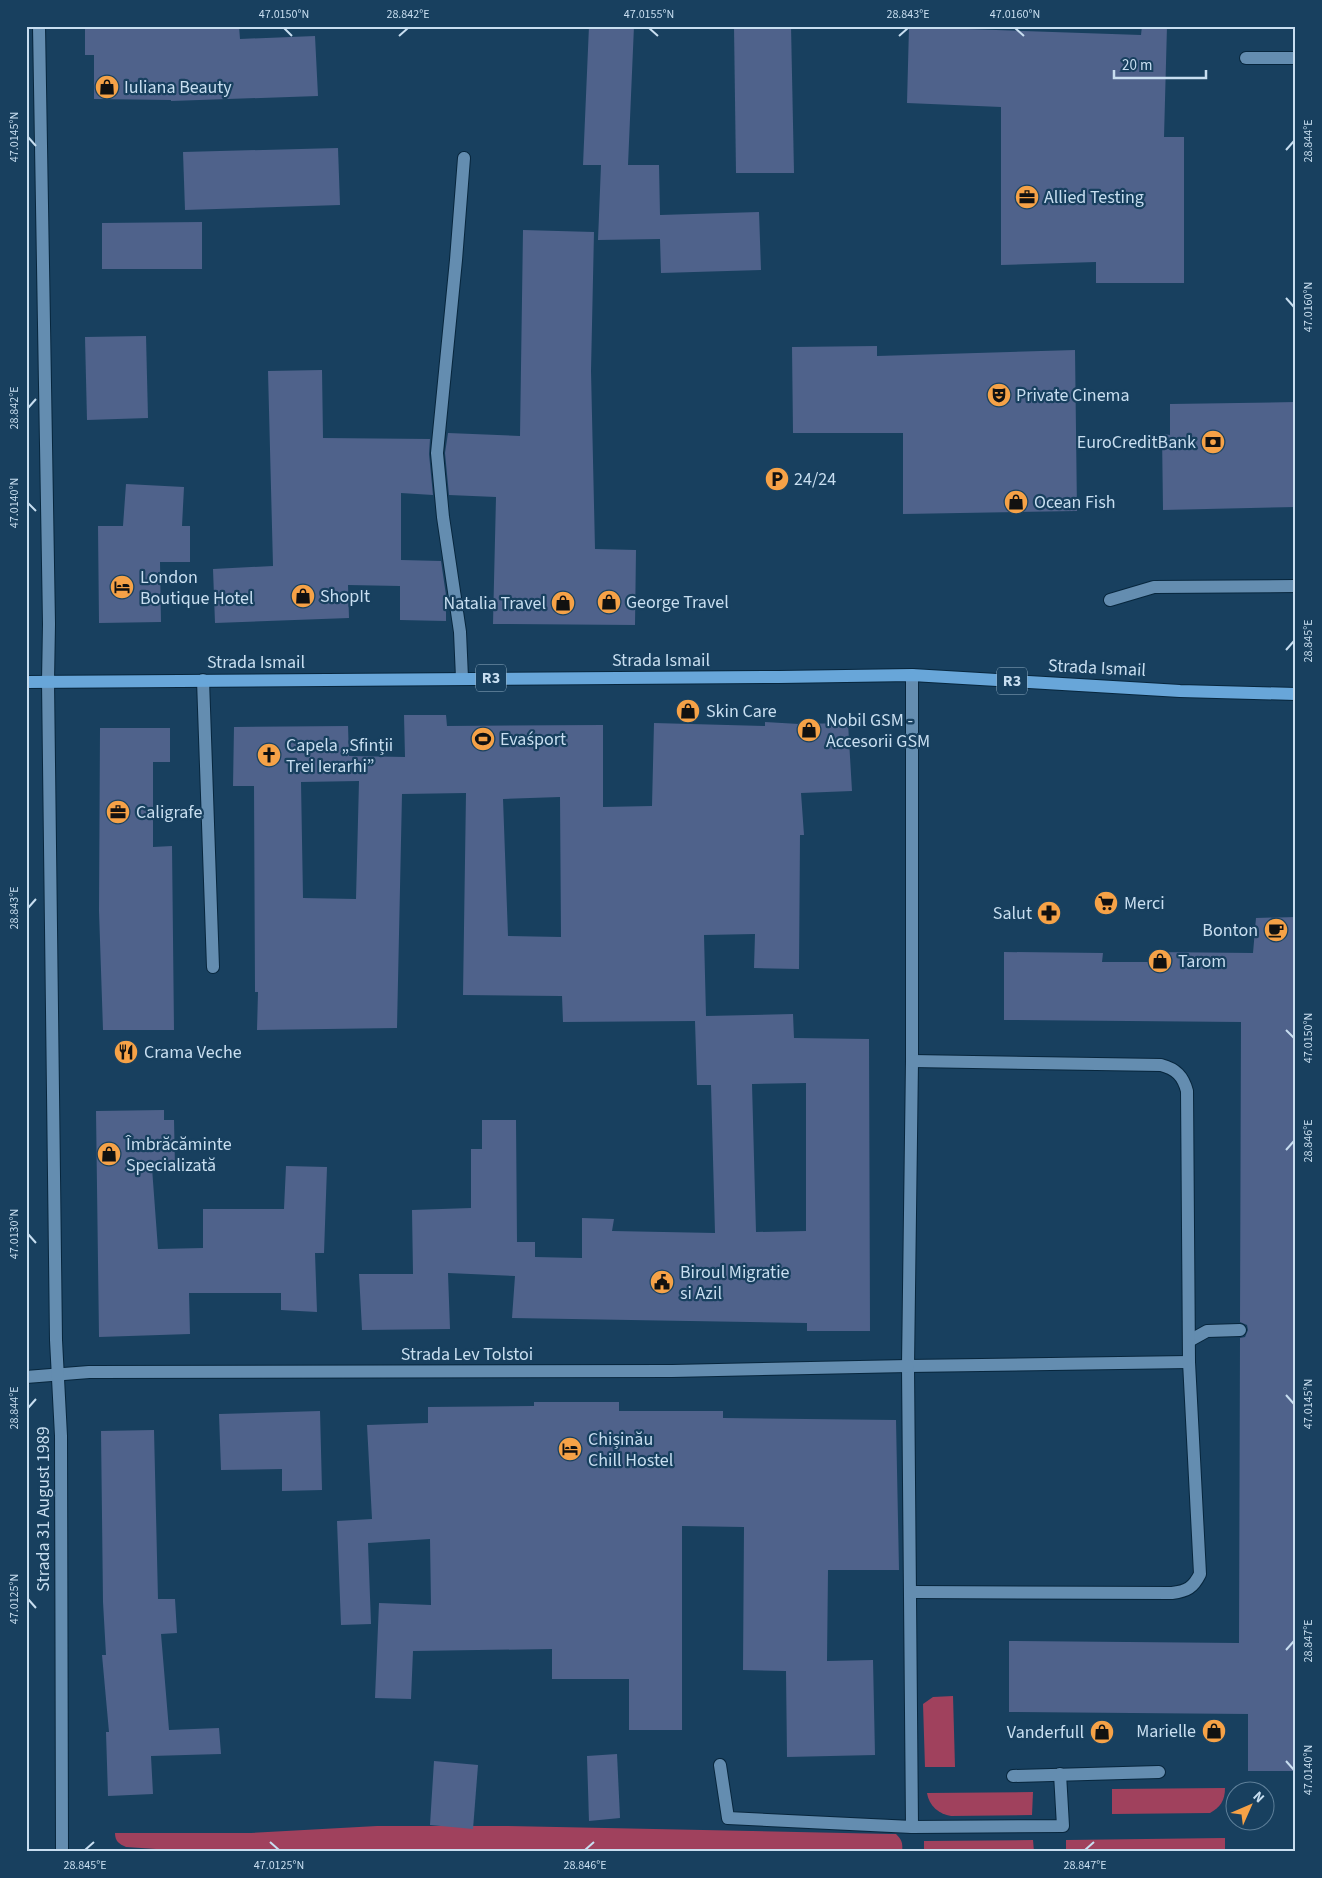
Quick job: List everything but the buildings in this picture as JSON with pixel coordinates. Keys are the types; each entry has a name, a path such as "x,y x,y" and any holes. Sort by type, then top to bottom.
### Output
{"main road":[{"name":"Strada Ismail","path":"26,682 912,675 1180,691 1296,694"}],"street":[{"name":"Strada 31 August 1989","path":"39,26 50,624 48,682 56,1340 61,1436 62,1852"},
{"path":"1246,58 1296,58"},
{"path":"462,678 460,632 443,517 437,453 464,158"},
{"path":"1110,600 1154,587 1296,586"},
{"path":"912,675 912,1061 908,1366 912,1827"},
{"path":"203,680 213,967"},
{"path":"910,1592 1172,1593 1188,1590 1195,1584 1200,1574 1189,1362 1187,1091 1185,1082 1172,1068 1161,1066 912,1061"},
{"path":"1189,1341 1207,1331 1240,1330"},
{"name":"Strada Lev Tolstoi","path":"26,1377 58,1376 89,1372 672,1371 1189,1362"},
{"path":"720,1765 728,1818 912,1827 1063,1826 1060,1774"},
{"path":"1013,1776 1159,1772"}],"shaded area":[{"path":"953,1696 955,1767 925,1767 923,1704 933,1697"},
{"path":"1224,1788 1224,1797 1217,1808 1210,1813 1112,1814 1112,1789"},
{"path":"1033,1792 1032,1815 951,1816 935,1809 927,1793"},
{"path":"377,1826 504,1826 896,1834 902,1842 902,1852 201,1852 126,1847 118,1842 115,1833 251,1833"},
{"path":"1225,1838 1225,1852 1066,1852 1066,1840"},
{"path":"1033,1840 1034,1852 924,1852 924,1841"}],"place":[{"name":"Iuliana Beauty","path":"107,87"},
{"name":"Allied Testing","path":"1027,197"},
{"name":"Private Cinema","path":"999,395"},
{"name":"EuroCreditBank","path":"1213,442"},
{"name":"24/24","path":"777,479"},
{"name":"Ocean Fish","path":"1016,502"},
{"name":"London Boutique Hotel","path":"122,587"},
{"name":"ShopIt","path":"303,596"},
{"name":"George Travel","path":"609,602"},
{"name":"Natalia Travel","path":"563,603"},
{"name":"Skin Care","path":"688,711"},
{"name":"Nobil GSM - Accesorii GSM","path":"809,730"},
{"name":"Evaśport","path":"483,739"},
{"name":"Capela „Sfinții Trei Ierarhi”","path":"269,755"},
{"name":"Caligrafe","path":"118,812"},
{"name":"Merci","path":"1106,903"},
{"name":"Salut","path":"1049,913"},
{"name":"Bonton","path":"1276,930"},
{"name":"Tarom","path":"1160,961"},
{"name":"Crama Veche","path":"126,1052"},
{"name":"Îmbrăcăminte Specializată","path":"109,1154"},
{"name":"Biroul Migratie si Azil","path":"662,1282"},
{"name":"Chișinău Chill Hostel","path":"570,1449"},
{"name":"Marielle","path":"1214,1731"},
{"name":"Vanderfull","path":"1102,1732"}]}
